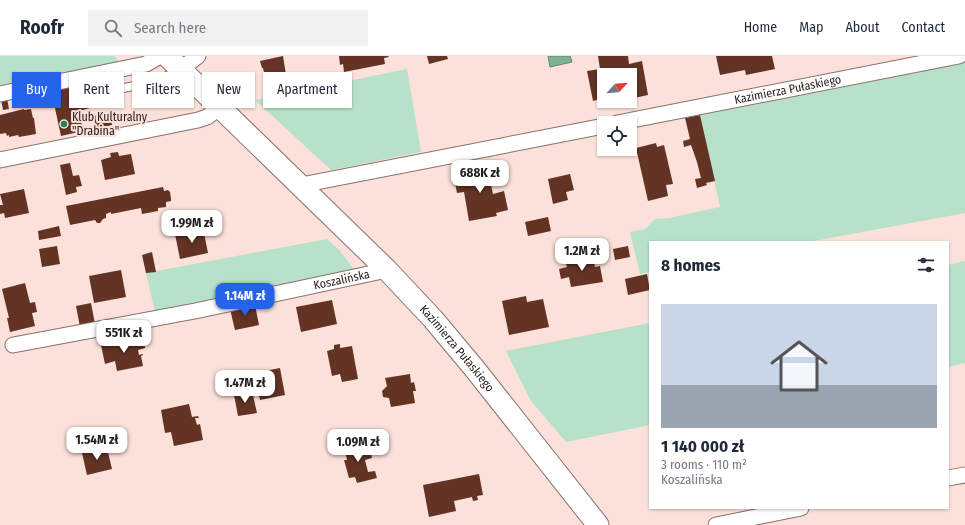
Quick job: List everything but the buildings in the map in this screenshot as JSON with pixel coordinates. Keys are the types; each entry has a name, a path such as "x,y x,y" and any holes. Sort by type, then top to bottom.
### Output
{"main road":[{"name":"Kazimierza Pułaskiego","path":"174,62 202,89"},
{"name":"Kazimierza Pułaskiego","path":"221,108 387,270 433,319 474,368 598,525"}],"street":[{"path":"0,94 146,64 160,56"},
{"path":"174,62 198,56"},
{"name":"Kazimierza Pułaskiego","path":"637,119 959,56"},
{"path":"0,160 198,120 219,108"},
{"path":"301,185 597,127"},
{"name":"Koszalińska","path":"13,345 195,311 387,270"},
{"path":"949,478 965,475"},
{"path":"716,525 796,509"}],"lane":[{"path":"124,88 170,76 174,62"}],"shaded area":[{"path":"0,56 114,56 121,63 69,72 69,73 61,75 61,72 12,72 12,85 0,87"},
{"path":"548,56 570,56 572,62 550,67"},
{"path":"965,63 965,213 813,241 649,241 649,272 640,274 630,232 645,229 655,219 669,218 720,207 700,115"},
{"path":"407,69 421,152 331,170 264,108 352,108 352,80"},
{"path":"263,98 263,107 255,100"},
{"path":"327,239 340,251 357,273 155,312 146,273"},
{"path":"965,261 965,363 949,367 949,265"},
{"path":"649,323 649,425 566,442 531,401 506,351"}],"place":[{"name":"Klub Kulturalny \"Drabina\"","path":"64,124"}]}
